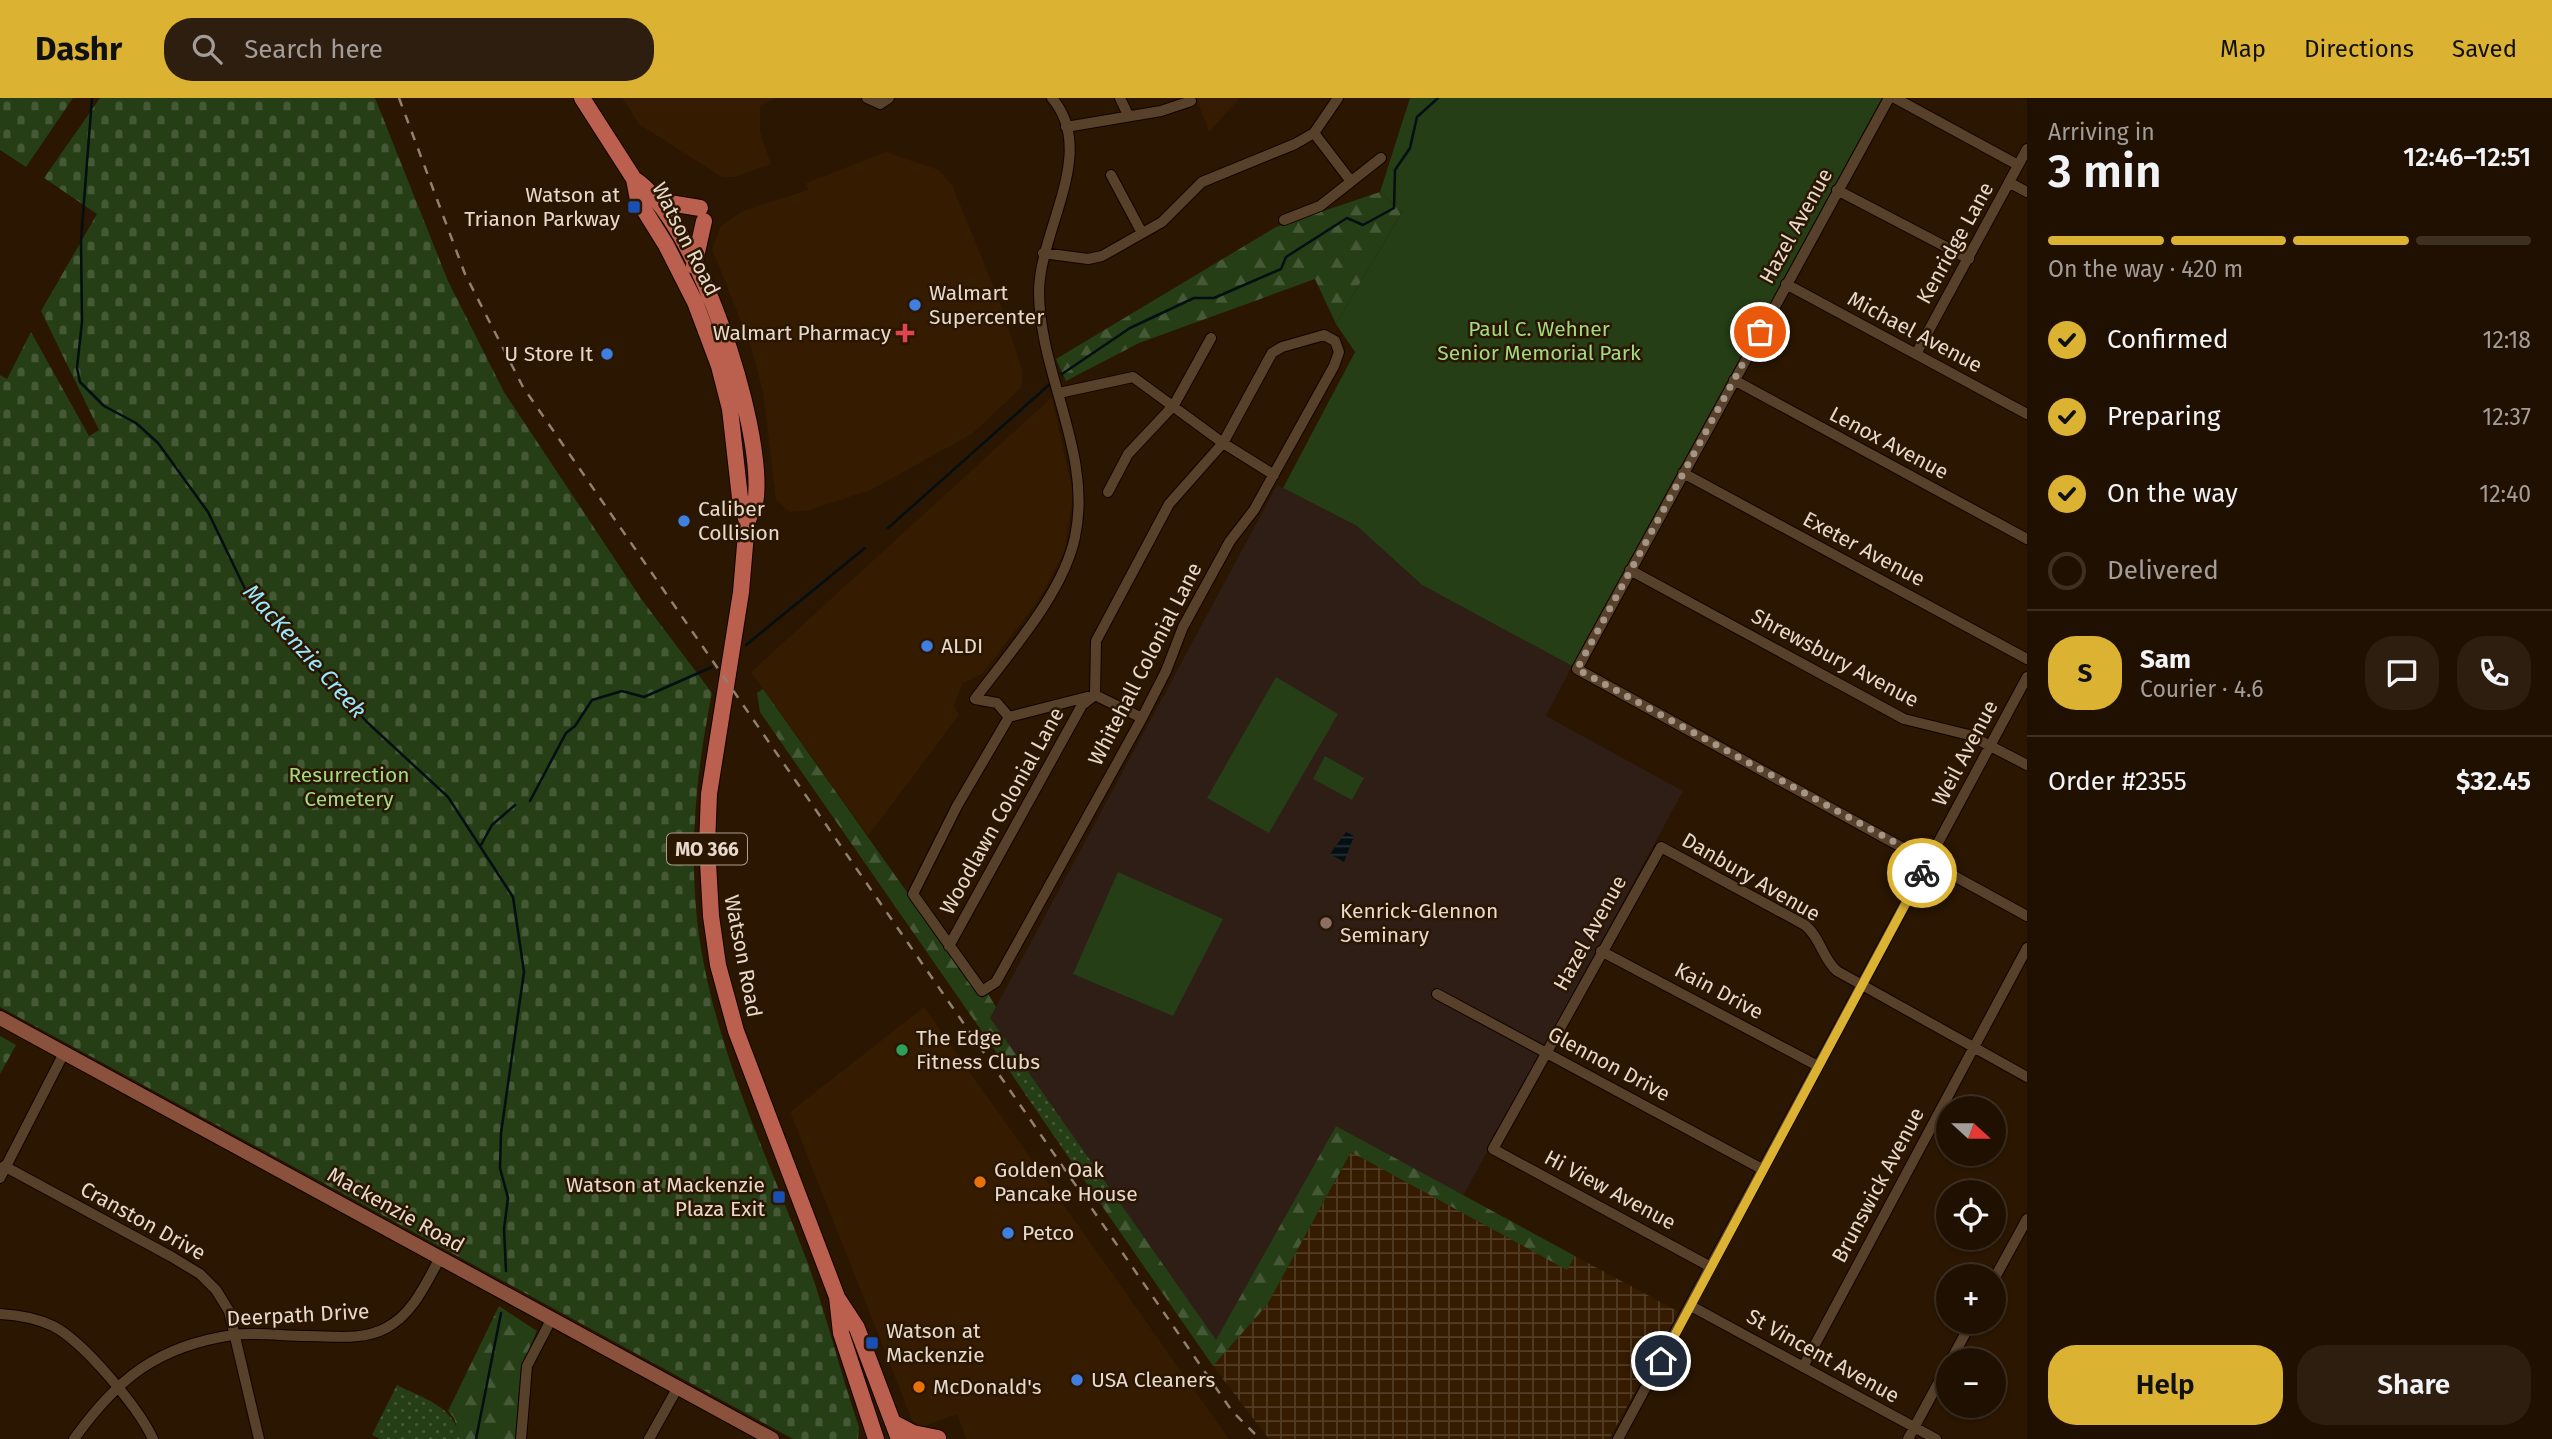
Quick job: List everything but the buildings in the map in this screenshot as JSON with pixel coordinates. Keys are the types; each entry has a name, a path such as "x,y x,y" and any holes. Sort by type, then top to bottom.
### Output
{"main road":[{"name":"Watson Road","path":"582,98 634,179 638,200 687,286 719,366 734,433 740,498 747,523"},
{"name":"Watson Road","path":"634,179 649,189 694,266 730,348 746,408 756,499 747,523 741,592 709,794 706,845 711,916 718,964 736,1031 837,1297 858,1328 899,1439"},
{"path":"657,201 702,215 694,266"},
{"name":"Mackenzie Road","path":"0,1018 772,1439"},
{"name":"Watson Road","path":"837,1297 841,1334 877,1439"},
{"path":"866,1439 870,1421"},
{"path":"894,1423 913,1433 938,1437"}],"street":[{"path":"867,98 880,104 889,98"},
{"path":"1009,717 997,703 975,699 1050,595 1075,537 1079,492 1041,304 1043,253 1069,169 1072,149 1066,127 1052,98"},
{"path":"1120,98 1128,114"},
{"path":"1043,253 1088,260 1102,256 1162,222 1202,182 1295,144 1314,133 1338,98"},
{"name":"Hazel Avenue","path":"1889,98 1577,669 1929,861"},
{"path":"1895,98 2018,164"},
{"path":"1066,127 1128,114 1161,111 1191,102"},
{"path":"1314,133 1350,180"},
{"name":"Kenridge Lane","path":"1916,354 2027,149"},
{"path":"1284,220 1320,206 1381,158"},
{"path":"1111,175 1142,233"},
{"path":"2010,183 2027,192"},
{"path":"1837,190 1969,259"},
{"name":"Michael Avenue","path":"1786,285 2025,409"},
{"name":"Whitehall Colonial Lane","path":"982,991 996,982 1142,718 1166,671 1183,627 1230,541 1274,475 1334,366 1339,352 1335,341 1324,335 1282,347 1272,353 1223,443"},
{"path":"1108,492 1128,454 1174,405 1210,338"},
{"path":"1059,393 1133,377 1223,443 1274,475"},
{"name":"Lenox Avenue","path":"1734,380 2027,539"},
{"path":"1095,695 1096,641 1169,503 1223,443"},
{"name":"Exeter Avenue","path":"1683,473 2027,659"},
{"name":"Shrewsbury Avenue","path":"1630,570 1903,719 1955,731 1990,745 2027,765"},
{"name":"Weil Avenue","path":"1618,1439 2027,677"},
{"path":"949,946 913,894 957,806 1009,717 1095,695 1142,718"},
{"name":"Woodlawn Colonial Lane","path":"982,991 949,946 1082,705 1095,695"},
{"name":"Hazel Avenue","path":"1493,1149 1661,847"},
{"name":"Danbury Avenue","path":"1661,847 1805,925 1816,936 1831,965 1861,985 2027,1077"},
{"path":"1929,861 2027,916"},
{"name":"Brunswick Avenue","path":"1803,1367 2027,948"},
{"name":"Kain Drive","path":"1601,951 1818,1066"},
{"name":"Glennon Drive","path":"1437,994 1762,1169"},
{"path":"0,1178 64,1053"},
{"name":"Hi View Avenue","path":"1493,1149 1709,1266"},
{"name":"Cranston Drive","path":"4,1166 200,1274 216,1290 229,1311 259,1439"},
{"path":"2002,1264 2027,1219"},
{"name":"Deerpath Drive","path":"74,1439 116,1386 163,1355 194,1343 235,1335 372,1334 388,1327 405,1313 440,1258"},
{"name":"St Vincent Avenue","path":"1691,1306 1936,1439"},
{"path":"0,1314 33,1318 73,1339 141,1416 153,1439"},
{"path":"521,1439 527,1366 552,1318"},
{"path":"649,1439 678,1387"},
{"path":"1908,1439 1936,1387"}],"shaded area":[{"path":"622,98 777,98 760,106 760,132 771,164 736,177 722,177 640,125"},
{"path":"1196,98 1240,98 1209,132"},
{"path":"886,152 939,170 952,185 1000,302 1023,372 1021,388 972,434 871,490 806,511 790,512 776,500 763,392 751,347 712,249 721,226 742,211 808,190 806,183"},
{"path":"1052,397 1073,494 1065,550 1042,595 991,663 982,674 963,683 954,705 959,715 868,836 751,672"},
{"name":"Kenrick-Glennon Seminary","path":"1277,485 1357,526 1422,585 1572,666 1546,716 1683,791 1463,1196 1336,1126 1216,1341 990,1018"},
{"path":"1346,832 1354,836 1344,862 1330,854"},
{"path":"924,1007 1229,1439 966,1439 957,1414 922,1427 912,1420 790,1112"},
{"path":"1351,1152 1566,1269 1575,1256 1679,1312 1609,1439 1269,1439 1213,1366 1267,1305"}],"green space":[{"path":"0,98 73,98 26,167 0,150"},
{"name":"Resurrection Cemetery","path":"100,98 375,98 448,281 504,392 642,600 712,693 702,749 694,834 697,919 704,963 726,1050 814,1282 859,1427 858,1439 793,1439 0,1007 0,375 7,379 31,332 89,436 99,430 41,311 97,214 44,178"},
{"name":"Paul C. Wehner Senior Memorial Park","path":"1410,98 1882,98 1572,666 1422,585 1357,526 1283,488 1355,352 1336,324 1402,212 1380,192"},
{"path":"1380,192 1402,212 1336,324 1315,279 1139,343 1066,381 1056,359 1276,227"},
{"path":"1276,677 1338,714 1269,833 1207,798"},
{"path":"763,689 982,998 988,994 996,1007 990,1018 1017,1056 1008,1069 760,712 757,693"},
{"path":"1325,756 1364,778 1352,800 1313,779"},
{"path":"1118,872 1223,919 1173,1016 1073,974"},
{"path":"0,1036 16,1045 0,1074"},
{"path":"1017,1056 1113,1193 1100,1203 1008,1069"},
{"path":"1336,1126 1575,1256 1567,1270 1351,1152 1267,1305 1213,1366 1100,1203 1113,1193 1216,1340"},
{"path":"499,1306 537,1331 521,1367 515,1439 460,1439 454,1418 448,1411"},
{"path":"397,1385 445,1411 457,1428 460,1439 380,1439 372,1435"}],"waterway":[{"name":"MacKenzie Creek","path":"92,98 81,240 82,322 77,368 80,382 104,406 136,423 158,443 208,512 248,595 368,723 448,797 513,897 524,972 501,1133 500,1168 508,1198 504,1229 506,1271"},
{"path":"1062,374 1130,328 1194,298 1214,298 1281,269 1286,257 1347,218 1363,225 1394,208 1395,170 1410,148 1417,117 1438,98"},
{"path":"888,528 1050,384"},
{"path":"746,645 865,548"},
{"path":"530,801 566,733 575,726 592,700 622,691 644,697 712,667"},
{"path":"481,845 492,825 515,805"},
{"name":"MacKenzie Creek","path":"476,1439 501,1313"}],"railway":[{"path":"399,98 465,274 523,387 1232,1411 1260,1439"}],"way so far":[{"path":"1760,332 1577,669 1929,861 1922,873"}],"place":[{"name":"Watson at Trianon Parkway","path":"634,207"},
{"name":"Walmart Supercenter","path":"915,305"},
{"name":"Walmart Pharmacy","path":"905,333"},
{"name":"U Store It","path":"607,354"},
{"name":"Caliber Collision","path":"684,521"},
{"name":"ALDI","path":"927,646"},
{"name":"Kenrick-Glennon Seminary","path":"1326,923"},
{"name":"The Edge Fitness Clubs","path":"902,1050"},
{"name":"Golden Oak Pancake House","path":"980,1182"},
{"name":"Watson at Mackenzie Plaza Exit","path":"779,1197"},
{"name":"Petco","path":"1008,1233"},
{"name":"Watson at Mackenzie","path":"872,1343"},
{"name":"USA Cleaners","path":"1077,1380"},
{"name":"McDonald's","path":"919,1387"}],"route":[{"path":"1661,1361 1709,1266 1922,873"}]}
